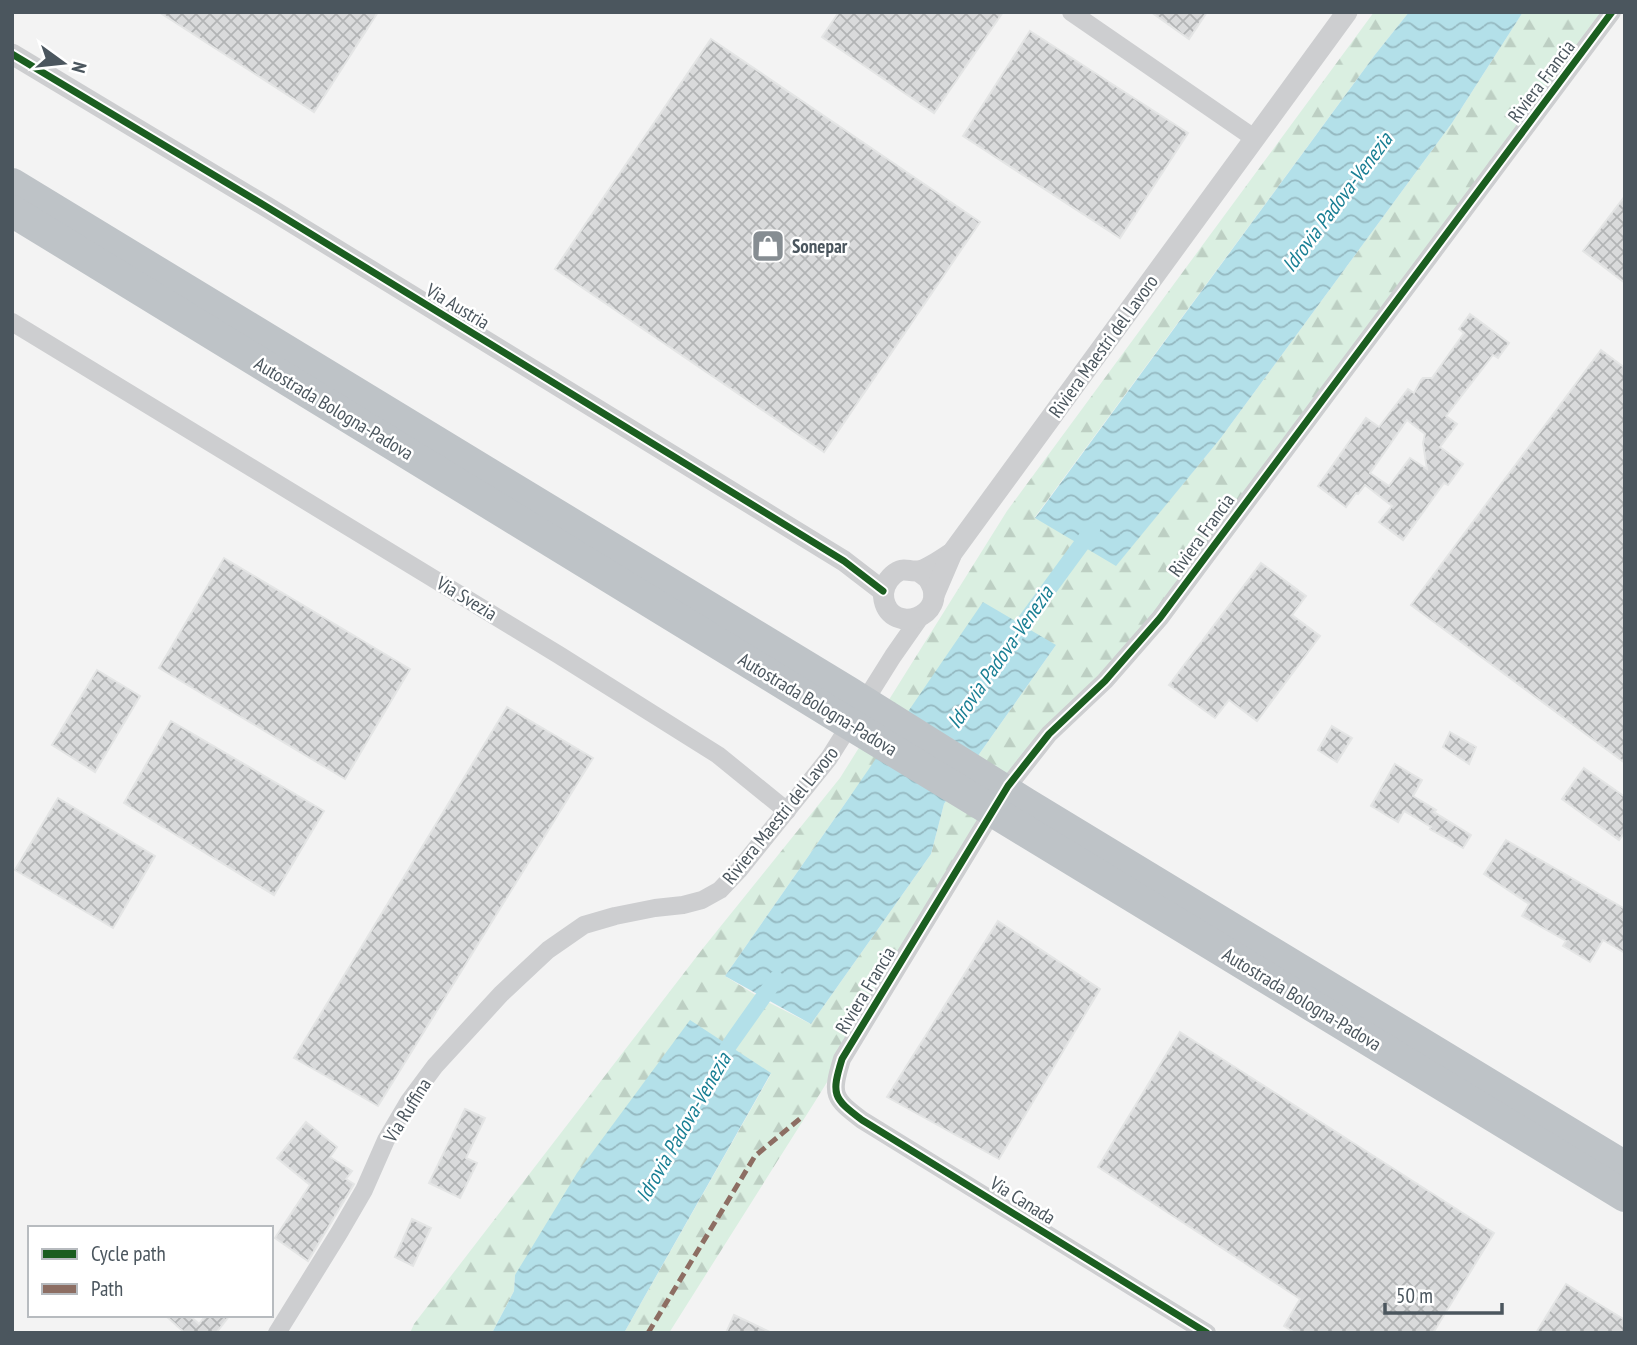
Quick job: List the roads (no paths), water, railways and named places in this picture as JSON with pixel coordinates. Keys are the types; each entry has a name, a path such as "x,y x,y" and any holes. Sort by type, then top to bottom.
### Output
{"highway":[{"name":"Autostrada Bologna-Padova","path":"12,184 1019,813 1625,1196"},
{"name":"Autostrada Bologna-Padova","path":"12,211 841,704"},
{"name":"Autostrada Bologna-Padova","path":"1019,813 1625,1167"}],"street":[{"path":"1071,12 1254,138"},
{"name":"Riviera Maestri del Lavoro","path":"584,925 615,916 702,900 720,890 739,870 829,758 893,656 928,611 952,553 1348,12"},
{"name":"Riviera Francia","path":"834,1084 842,1059 1008,786 1049,734 1105,681 1160,618 1612,12"},
{"name":"Via Austria","path":"12,54 844,561 869,570 889,582"},
{"name":"Via Svezia","path":"12,322 718,755 787,811"},
{"name":"Riviera Maestri del Lavoro","path":"893,656 896,635 894,616 884,601 889,582 902,570 918,571 952,553"},
{"path":"918,571 930,580 934,595"},
{"path":"894,616 908,620 921,617"},
{"name":"Via Ruffina","path":"277,1333 364,1190 386,1140 428,1075 501,994 548,950 584,925"},
{"name":"Via Canada","path":"834,1084 841,1104 862,1120 1207,1333"}],"water":[{"path":"1409,12 1523,12 1452,123 1220,439 1116,566 1035,518 1374,56"},
{"path":"983,602 1056,645 944,804 931,854 811,1024 725,976"},
{"path":"690,1020 771,1073 624,1333 492,1333 514,1291 515,1275 577,1173"}],"waterway":[{"name":"Idrovia Padova-Venezia","path":"1010,642 1092,530"},
{"name":"Idrovia Padova-Venezia","path":"720,1062 776,979"}],"place":[{"name":"Sonepar","path":"768,246"}]}
